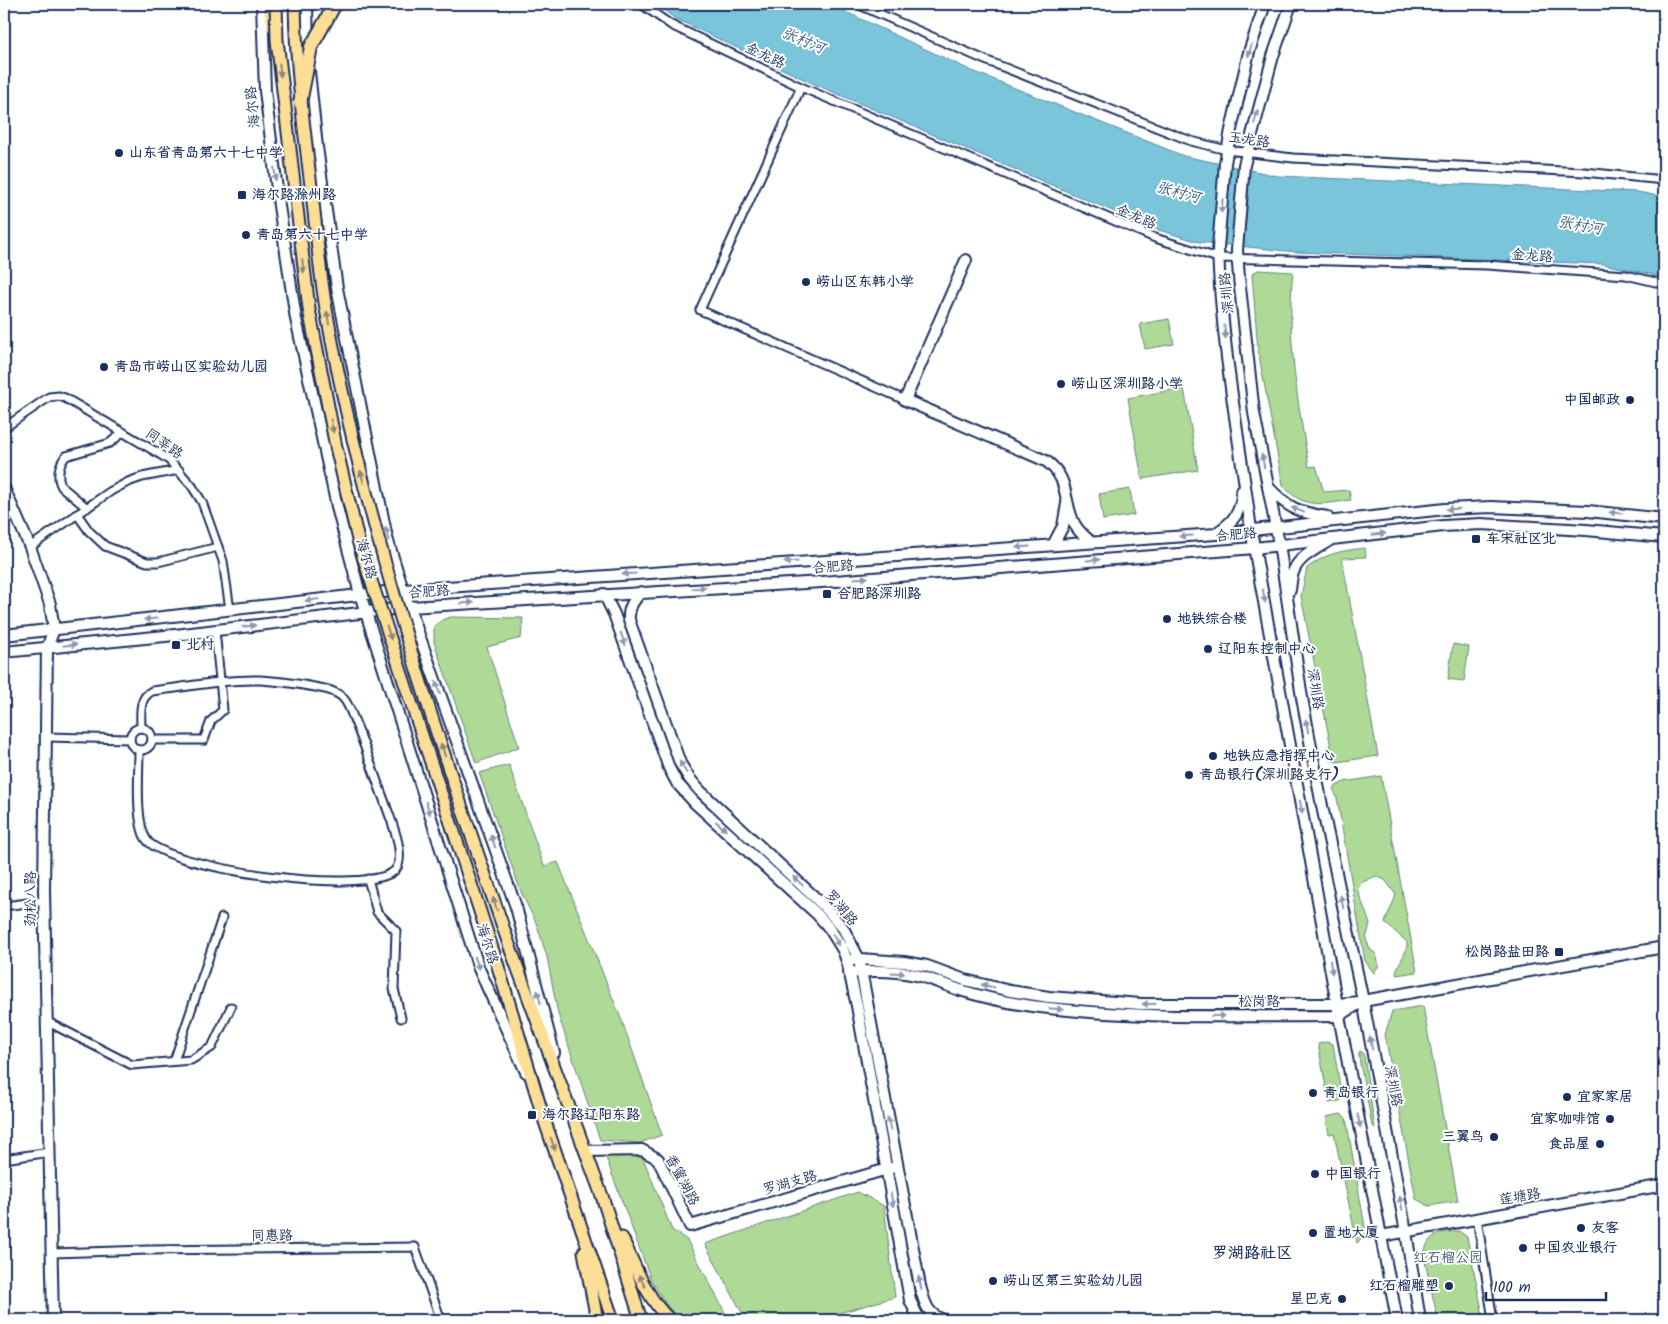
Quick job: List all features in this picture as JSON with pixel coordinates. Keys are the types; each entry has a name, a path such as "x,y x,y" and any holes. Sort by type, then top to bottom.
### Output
{"highway":[{"path":"269,4 277,40"},
{"path":"300,103 311,47 335,4"}],"main road":[{"name":"海尔路","path":"276,4 277,40 308,309 336,447 357,536 497,963 537,1098 613,1320"},
{"name":"海尔路","path":"295,4 300,103 327,318 352,441 392,589 457,795 511,950 602,1196 641,1320"},
{"path":"602,1196 643,1283 663,1314 670,1320"},
{"path":"574,1204 597,1320"}],"street":[{"name":"海尔路","path":"262,4 265,91 279,206 296,319 338,511 360,594 479,969 537,1098"},
{"name":"海尔路","path":"307,4 309,73 317,147 337,288 387,538 403,590 516,907 564,1095"},
{"name":"金龙路","path":"641,4 670,25 801,87 1155,238 1218,253 1487,265 1626,275 1664,284"},
{"name":"玉龙路","path":"857,4 1003,67 1191,141 1227,150 1293,158 1584,172 1664,180"},
{"name":"深圳路","path":"1264,4 1249,52 1227,150 1218,253 1234,413 1255,548 1339,1016 1397,1320"},
{"name":"深圳路","path":"1291,4 1273,56 1246,153 1237,254 1254,413 1280,544 1302,698 1320,797 1363,1001 1406,1232 1420,1320"},
{"path":"801,87 700,310 1046,461 1060,474 1063,480 1067,503 1075,524 1091,542"},
{"path":"905,400 966,260"},
{"name":"同莘路","path":"4,428 49,397 59,396 158,452 179,470 202,502 223,561 230,610"},
{"path":"87,508 62,487 60,483 60,465 66,456 73,452 110,443 123,432"},
{"path":"30,546 111,491 128,482 142,477 179,470"},
{"path":"1216,534 1238,514 1241,504 1244,473"},
{"path":"1268,486 1283,502 1298,511 1335,520"},
{"path":"4,488 30,546 50,604 54,629"},
{"path":"1053,545 1064,526 1067,503"},
{"name":"合肥路","path":"4,635 403,590 1216,534 1445,509 1491,507 1588,510 1664,519"},
{"path":"77,514 89,531 106,546 147,562 158,562 218,547"},
{"name":"合肥路","path":"4,652 216,630 410,606 822,582 1255,548 1443,526 1481,524 1664,537"},
{"path":"1288,598 1292,576 1298,563 1331,539"},
{"name":"罗湖路","path":"641,592 632,604 629,620 680,763 699,790 824,906 843,928 854,946 920,1286 926,1307 938,1319 946,1320"},
{"path":"604,594 614,614 669,768 677,783 695,803 817,914 830,929 843,950 847,961 910,1300 922,1320"},
{"name":"劲松八路","path":"53,1320 44,901 46,648 54,629"},
{"path":"152,740 204,740 212,722 223,710 216,630"},
{"path":"139,750 140,823 147,840 157,849 171,855 244,873 289,879 350,881 368,879 381,877 395,870 398,866 400,856 393,826 368,755 344,699 336,693 322,688 260,680 220,682 152,691 143,699 141,706 141,728"},
{"path":"141,728 148,730 152,736 150,746 139,750 133,746 130,739 134,730 141,728"},
{"path":"46,736 130,739"},
{"path":"368,879 376,912 396,931 394,989 401,1018"},
{"path":"4,906 44,901"},
{"path":"174,1061 222,918"},
{"path":"1339,1016 1363,1001 1664,947"},
{"name":"松岗路","path":"847,961 858,959 904,962 1010,991 1049,997 1141,1004 1337,1004 1363,1001"},
{"name":"松岗路","path":"849,973 860,971 910,974 961,990 1010,1002 1048,1008 1142,1016 1339,1016"},
{"path":"46,1021 132,1065 191,1060 212,1047 231,1007"},
{"name":"香蜜湖路","path":"585,1151 642,1150 658,1158 690,1226"},
{"path":"4,1160 50,1152"},
{"name":"罗湖支路","path":"690,1226 897,1166"},
{"name":"莲塘路","path":"1381,1236 1664,1185"},
{"path":"1477,1218 1493,1320"},
{"name":"同惠路","path":"53,1253 415,1247 441,1320"}],"green space":[{"path":"1258,270 1293,272 1291,321 1294,370 1309,467 1316,466 1324,492 1349,490 1351,500 1322,504 1306,502 1291,493 1283,485 1258,350 1252,274"},
{"path":"1169,319 1174,344 1145,349 1140,324"},
{"path":"1184,388 1198,470 1142,479 1128,398"},
{"path":"1130,489 1134,515 1103,520 1099,494"},
{"path":"1365,548 1366,557 1342,558 1378,756 1337,762 1330,760 1331,747 1301,596 1307,568 1321,559 1334,554"},
{"path":"451,617 523,618 521,638 487,647 519,747 476,763 434,642 434,626 442,620"},
{"path":"1453,644 1469,647 1464,681 1448,679"},
{"path":"509,765 544,866 558,862 622,1021 662,1135 640,1143 600,1140 558,1014 547,957 537,925 521,892 479,773"},
{"path":"1381,776 1417,972 1396,975 1406,951 1407,942 1385,923 1396,895 1385,880 1376,876 1361,883 1357,888 1370,924 1366,939 1370,949 1376,954 1379,965 1374,973 1365,961 1337,798 1333,788 1344,782"},
{"path":"1423,1006 1458,1201 1429,1206 1416,1199 1385,1035 1392,1011"},
{"path":"1327,1042 1333,1044 1342,1098 1340,1101 1329,1103 1318,1044"},
{"path":"1361,1051 1364,1056 1375,1128 1372,1125 1359,1058 1359,1052"},
{"path":"1341,1114 1346,1118 1366,1233 1357,1243 1334,1133 1329,1134 1326,1117"},
{"path":"641,1153 672,1230 687,1240 729,1320 679,1320 665,1303 651,1280 605,1155"},
{"path":"858,1192 884,1206 895,1297 815,1320 746,1320 705,1244"},
{"name":"红石榴公园","path":"1459,1231 1467,1237 1484,1320 1438,1320 1424,1257 1425,1249 1435,1236 1446,1232"}],"water":[{"name":"张村河","path":"656,4 829,4 970,70 1184,156 1278,176 1638,192 1664,197 1664,277 1603,264 1296,252 1199,242 1155,229 814,84 674,18"}],"place":[{"name":"山东省青岛第六十七中学","path":"119,153"},
{"name":"海尔路滁州路","path":"242,195"},
{"name":"青岛第六十七中学","path":"246,235"},
{"name":"崂山区东韩小学","path":"806,282"},
{"name":"青岛市崂山区实验幼儿园","path":"104,367"},
{"name":"崂山区深圳路小学","path":"1061,384"},
{"name":"中国邮政","path":"1630,400"},
{"name":"车宋社区北","path":"1476,539"},
{"name":"合肥路深圳路","path":"827,594"},
{"name":"地铁综合楼","path":"1167,619"},
{"name":"北村","path":"176,645"},
{"name":"辽阳东控制中心","path":"1208,649"},
{"name":"地铁应急指挥中心","path":"1213,756"},
{"name":"青岛银行(深圳路支行)","path":"1189,775"},
{"name":"松岗路盐田路","path":"1559,952"},
{"name":"青岛银行","path":"1313,1093"},
{"name":"宜家家居","path":"1567,1097"},
{"name":"海尔路辽阳东路","path":"532,1115"},
{"name":"宜家咖啡馆","path":"1610,1119"},
{"name":"三翼鸟","path":"1494,1137"},
{"name":"食品屋","path":"1600,1144"},
{"name":"中国银行","path":"1315,1174"},
{"name":"友客","path":"1581,1228"},
{"name":"置地大厦","path":"1313,1233"},
{"name":"中国农业银行","path":"1523,1248"},
{"name":"崂山区第三实验幼儿园","path":"993,1281"},
{"name":"红石榴雕塑","path":"1449,1286"},
{"name":"星巴克","path":"1342,1299"}],"district":[{"name":"罗湖路社区","path":"1252,1253"}]}
